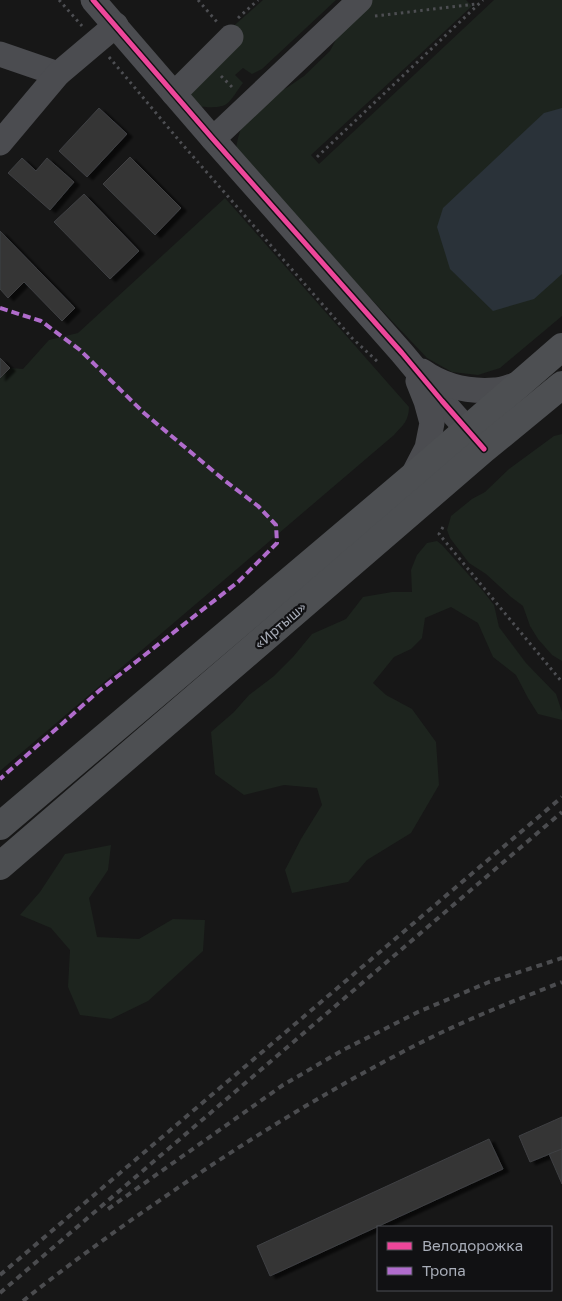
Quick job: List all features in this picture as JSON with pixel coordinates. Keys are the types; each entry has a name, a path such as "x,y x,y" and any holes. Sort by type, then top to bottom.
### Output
{"main road":[{"name":"«Иртыш»","path":"0,866 476,439 522,382 562,347"},
{"name":"«Иртыш»","path":"0,826 412,477 562,385"}],"street":[{"path":"94,0 476,439"},
{"path":"213,139 360,0"},
{"path":"0,143 58,74 116,25"},
{"path":"174,94 206,62 228,34"},
{"path":"0,54 58,74"},
{"path":"410,362 439,382 468,390 496,390 522,382"},
{"path":"410,362 426,401 432,423 427,448 412,477"}],"path":[{"path":"59,0 352,338 384,368"},
{"path":"198,0 228,34 258,0"},
{"path":"472,0 477,5"},
{"path":"317,157 483,0"},
{"path":"338,20 477,5"},
{"path":"206,62 249,104"},
{"path":"443,527 439,534 562,682"}],"shaded area":[{"path":"263,0 336,0 262,69 252,74 243,68 235,75 243,83 225,105 219,107 198,106 183,96 229,30"},
{"path":"368,0 466,0 472,6 311,155 319,164 494,0 562,0 562,316 500,368 478,375 452,372 427,358 357,284 236,148 242,125 264,98 288,87 304,76 330,51 343,26"},
{"path":"562,108 562,274 534,299 493,311 450,269 437,227 443,208 544,113"},
{"path":"225,198 409,407 406,420 394,435 0,771 0,378 10,368 23,369 49,340 78,333"},
{"path":"562,434 562,661 552,655 538,639 530,626 523,606 486,574 469,563 450,538 447,530 451,516 472,499 485,492 509,469 554,436"},
{"path":"437,541 494,605 499,627 526,663 556,694 562,712 562,720 538,714 516,675 493,657 478,623 451,607 425,618 422,638 411,649 394,657 373,683 386,695 412,709 436,742 439,785 411,833 367,860 348,882 292,893 285,870 322,805 317,788 284,785 244,795 215,774 211,732 234,712 249,695 274,676 312,634 346,619 363,597 392,592 412,592 411,570 417,555 427,543"},
{"path":"111,845 108,870 89,898 97,937 139,939 173,919 205,920 203,951 148,1001 111,1019 80,1015 68,987 70,950 51,928 20,915 40,892 65,854"}],"building":[{"path":"99,108 127,134 87,177 59,151"},
{"path":"130,157 181,208 155,235 103,184"},
{"path":"22,158 36,171 47,158 74,182 50,210 8,173"},
{"path":"84,194 139,251 110,279 54,222"},
{"path":"0,231 75,308 62,321 24,282 8,298 0,289"},
{"path":"0,358 10,368 0,378"},
{"path":"562,1117 562,1149 530,1162 519,1136"},
{"path":"489,1139 503,1169 270,1276 257,1246"},
{"path":"562,1149 562,1184 549,1154"}],"railway":[{"path":"0,1275 562,797"},
{"path":"0,1293 562,812"},
{"path":"108,1209 283,1085 343,1050 418,1012 489,982 562,958"},
{"path":"23,1301 92,1248 163,1198 227,1155 325,1095 443,1032 562,982"}],"marked path":[{"path":"0,308 41,321 80,350 144,413 258,506 276,525 277,543 238,582 100,690 0,779"}],"cycle path":[{"path":"93,0 484,449"}]}
